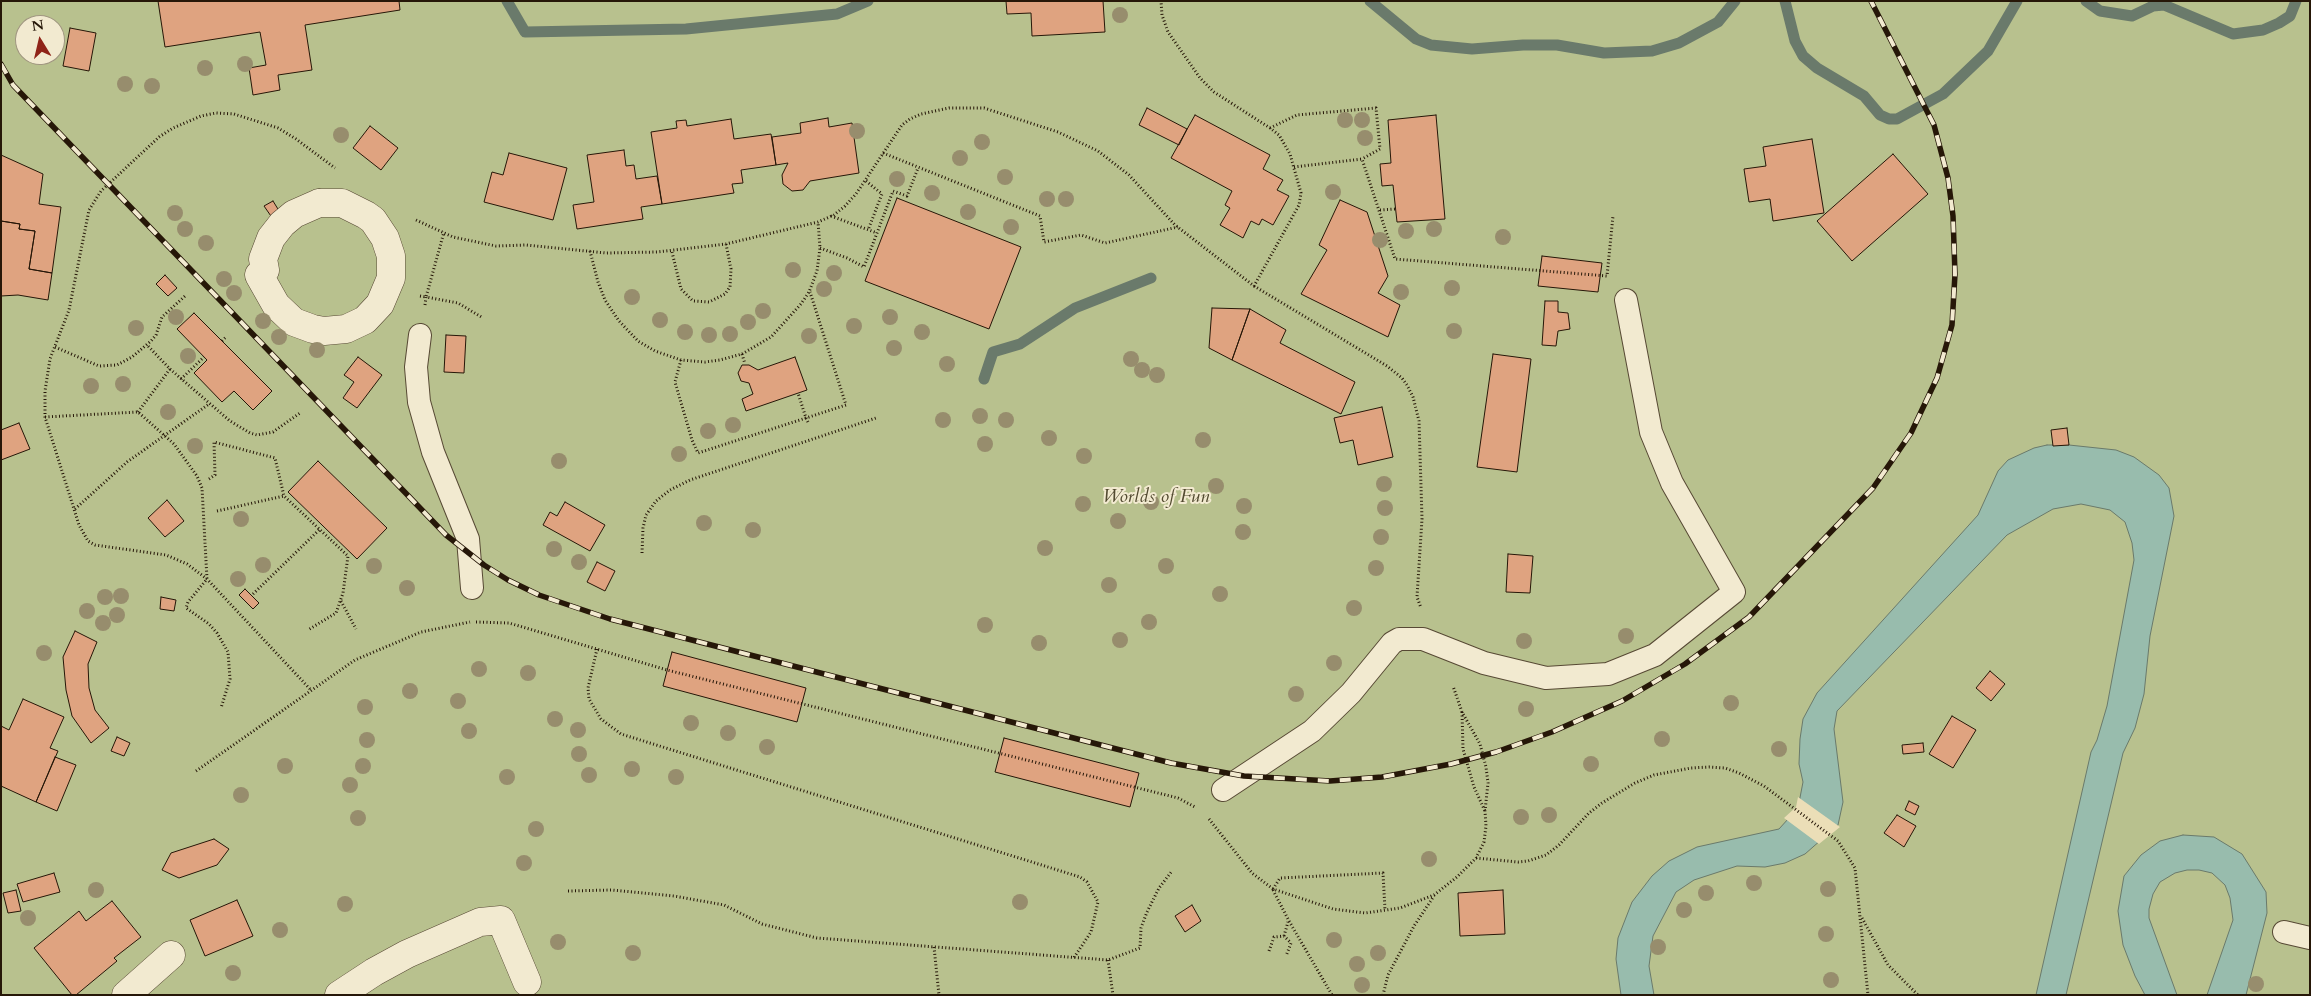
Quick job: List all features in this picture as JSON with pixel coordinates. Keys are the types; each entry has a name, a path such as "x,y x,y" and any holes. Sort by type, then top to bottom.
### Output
{"street":[{"path":"319,203 342,203 356,208 373,220 379,228 385,238 391,256 391,278 380,304 365,320 346,329 324,331 294,322 276,306 259,275 265,270 264,259 271,238 282,224 294,214 310,206 319,203"},
{"path":"339,995 374,972 407,954 480,922 501,920 527,982"},
{"path":"126,995 171,956"}],"lane":[{"path":"1223,790 1312,731 1351,693 1392,643 1399,639 1415,638 1436,644 1484,663 1546,678 1608,674 1655,655 1734,592 1672,483 1651,432 1626,300"},
{"path":"420,336 416,366 418,402 433,452 468,539 472,588"},
{"path":"2284,932 2310,938"}],"path":[{"path":"1161,1 1162,15 1168,32 1200,78 1214,92 1270,128 1284,142 1294,167 1301,193 1300,206 1254,286"},
{"path":"196,771 310,689 355,660 380,647 420,632 446,625 492,621 508,623 667,670 1178,798 1203,812 1252,873 1273,889 1333,909 1365,913 1420,902 1434,895 1457,877 1476,858 1484,842 1488,790 1486,767 1480,744 1462,712 1418,597 1422,519 1419,421 1416,407 1407,385 1402,378 1386,366 1254,286 1165,216 1129,175 1098,151 1058,132 984,108 949,108 916,116 902,125 866,181 845,206 831,216 818,222 726,244 672,252 590,251 526,246 496,246 454,236 412,218"},
{"path":"1270,128 1298,115 1376,108 1380,149 1362,159 1294,167"},
{"path":"310,689 207,579 187,564 166,555 94,545 84,535 45,417 46,376 54,347 69,310 87,220 93,202 116,176 159,137 173,128 209,114 234,114 284,132 340,172"},
{"path":"883,153 1040,216 1044,242 1081,235 1105,243 1178,227"},
{"path":"1362,159 1395,259 1608,276 1613,216"},
{"path":"820,248 847,258 864,267 894,191 907,196 918,168"},
{"path":"866,181 882,194 868,230"},
{"path":"1380,210 1396,209"},
{"path":"831,216 868,230 884,232"},
{"path":"590,251 601,291 619,321 638,340 655,351 681,360 705,362 742,354 776,333 790,318 809,292 817,271 820,248 818,222"},
{"path":"875,238 881,239"},
{"path":"672,252 681,289 693,301 709,302 725,294 730,287 731,269 726,244"},
{"path":"681,360 675,382 692,440 698,453 846,405 809,292"},
{"path":"54,347 90,363 105,367 125,362 147,345 156,334 166,312 185,296"},
{"path":"426,297 458,303 483,318"},
{"path":"222,340 226,337"},
{"path":"147,345 181,379 238,427 257,435 280,429 300,413"},
{"path":"742,354 745,364"},
{"path":"181,379 204,357"},
{"path":"138,412 170,368"},
{"path":"798,393 808,422"},
{"path":"74,509 110,476 209,404"},
{"path":"45,417 138,412 179,450 197,476 202,488 207,579 186,608 209,624 217,633 228,652 230,679 221,708"},
{"path":"642,553 643,528 646,515 656,501 670,490 690,480 812,437 876,418"},
{"path":"209,479 216,475 214,442 275,458 284,496 348,556 341,601 336,613 308,630"},
{"path":"216,511 284,496"},
{"path":"253,594 320,530"},
{"path":"341,601 356,629"},
{"path":"597,649 588,688 589,699 601,719 621,734 1080,877 1087,882 1098,902 1091,932 1073,958"},
{"path":"1462,712 1463,749 1474,787 1485,812"},
{"path":"1476,858 1518,862 1538,858 1553,850 1589,813 1619,792 1654,776 1692,768 1726,768 1764,786 1838,841 1855,868 1868,995"},
{"path":"568,891 612,890 674,896 724,905 762,924 817,938 1108,960 1140,948 1141,928 1147,912 1159,888 1172,872"},
{"path":"1273,889 1280,878 1382,872 1385,910"},
{"path":"1273,889 1288,921 1332,995"},
{"path":"1383,995 1388,975 1414,926 1434,895"},
{"path":"1861,915 1888,965 1918,995"},
{"path":"1284,936 1288,921"},
{"path":"1269,951 1274,937 1284,936"},
{"path":"1284,936 1291,943 1286,956"},
{"path":"934,948 939,995"},
{"path":"1108,960 1114,995"}],"green space":[{"name":"Worlds of Fun","path":"1,1 2310,1 2310,995 1,995"}],"shaded area":[{"path":"2047,445 2069,445 2116,450 2134,457 2159,475 2169,488 2174,516 2150,636 2144,694 2135,728 2123,753 2066,995 2036,995 2091,752 2097,740 2107,706 2134,560 2132,543 2125,522 2110,510 2081,504 2053,509 2007,535 1837,711 1834,729 1843,802 1838,825 1805,854 1785,863 1765,867 1737,866 1694,880 1676,892 1653,936 1649,966 1654,995 1621,995 1616,959 1618,938 1632,902 1652,876 1669,861 1697,847 1779,829 1798,808 1803,782 1799,764 1803,719 1817,693 1978,515 1998,471 2008,460 2034,448"},
{"path":"2183,835 2214,837 2242,854 2266,892 2267,913 2246,995 2207,995 2233,920 2230,898 2225,885 2212,873 2199,870 2175,873 2160,882 2153,894 2149,909 2149,918 2177,995 2145,995 2135,976 2123,945 2118,911 2124,876 2141,855 2160,841"}],"pier":[{"path":"1798,797 1840,827 1819,844 1784,818 1796,807"}],"building":[{"path":"158,1 399,1 400,10 305,25 312,70 278,75 280,90 253,95 249,68 266,65 260,32 165,47"},
{"path":"1006,1 1103,1 1105,32 1032,36 1031,13 1007,14"},
{"path":"70,28 96,33 89,71 63,66 65,65"},
{"path":"1147,108 1187,129 1179,145 1139,125"},
{"path":"1195,115 1270,155 1263,169 1283,180 1277,190 1289,196 1273,225 1262,219 1259,225 1251,221 1243,238 1220,225 1230,208 1225,205 1232,191 1171,158"},
{"path":"1436,115 1445,219 1397,222 1393,185 1382,186 1380,164 1391,163 1388,120"},
{"path":"828,118 829,127 852,123 859,173 810,181 803,190 792,191 783,184 782,175 788,163 776,165 772,137 801,133 800,123"},
{"path":"731,119 734,139 771,134 776,165 741,170 743,183 732,184 734,193 662,204 651,132 677,128 676,121 686,120 687,126"},
{"path":"370,126 398,148 381,170 353,148"},
{"path":"1812,139 1824,213 1773,221 1770,199 1749,202 1744,169 1766,166 1763,147"},
{"path":"624,150 626,166 634,165 636,179 657,176 662,204 641,207 643,219 577,229 573,205 594,202 587,155"},
{"path":"509,153 567,168 553,220 484,202 492,172 503,175"},
{"path":"1893,154 1928,194 1852,261 1817,221"},
{"path":"1,155 43,174 39,204 61,207 52,273 29,269 35,231 19,229 20,224 1,221"},
{"path":"897,198 1021,247 989,329 865,281"},
{"path":"1340,200 1367,212 1388,276 1378,293 1400,305 1388,337 1301,294 1327,250 1319,245"},
{"path":"273,201 281,214 273,219 264,206"},
{"path":"1,221 20,224 19,229 35,231 29,269 52,273 48,300 18,295 1,296"},
{"path":"1542,256 1602,263 1598,292 1538,286"},
{"path":"165,275 177,288 168,296 156,284"},
{"path":"1545,301 1558,301 1558,312 1568,313 1570,329 1558,331 1556,346 1542,345"},
{"path":"1212,308 1250,309 1232,360 1209,348"},
{"path":"1250,309 1286,330 1280,343 1355,382 1341,414 1232,360"},
{"path":"194,313 272,391 253,410 234,391 222,402 194,373 207,360 177,329"},
{"path":"446,335 466,336 464,373 444,372"},
{"path":"1493,354 1531,359 1517,472 1477,467"},
{"path":"358,357 382,375 357,408 343,398 354,382 344,375"},
{"path":"795,357 807,390 746,411 742,399 753,394 749,383 741,381 738,373 742,365 749,365 758,370"},
{"path":"1382,407 1393,457 1358,465 1353,440 1340,443 1334,418"},
{"path":"19,423 30,449 1,460 1,430"},
{"path":"2067,428 2069,445 2053,446 2051,430"},
{"path":"318,461 387,528 357,559 288,492"},
{"path":"167,500 184,521 165,537 148,518"},
{"path":"565,502 605,525 590,551 543,525 550,512 557,516"},
{"path":"1508,554 1533,556 1530,593 1506,592"},
{"path":"597,562 615,571 605,591 587,582"},
{"path":"245,589 259,603 253,609 239,595"},
{"path":"161,597 176,600 174,611 160,609"},
{"path":"75,631 97,642 88,664 89,688 95,710 109,728 91,743 72,716 66,690 63,657"},
{"path":"672,652 806,688 797,722 663,686"},
{"path":"1990,671 2005,684 1991,701 1976,688"},
{"path":"23,699 64,717 50,748 58,751 36,802 1,786 1,726 9,730"},
{"path":"1952,716 1976,730 1953,768 1929,754"},
{"path":"117,737 130,743 124,756 111,751"},
{"path":"1004,738 1139,773 1130,807 995,772"},
{"path":"1923,743 1924,752 1903,754 1902,745"},
{"path":"55,757 76,765 57,811 36,802"},
{"path":"1909,801 1919,806 1915,815 1905,810"},
{"path":"1897,815 1916,826 1904,847 1884,833"},
{"path":"214,839 229,849 217,865 179,878 162,870 171,853"},
{"path":"54,873 60,892 23,902 17,884"},
{"path":"16,890 21,911 8,913 3,893"},
{"path":"1503,890 1505,934 1460,936 1458,893"},
{"path":"237,900 253,936 205,956 190,920"},
{"path":"112,901 141,937 114,958 117,961 76,995 72,995 34,948 79,911 86,921"},
{"path":"1192,905 1201,921 1185,932 1175,916"}],"waterway":[{"path":"507,1 525,32 686,29 837,14 868,1"},
{"path":"1370,1 1416,39 1431,45 1472,49 1523,45 1557,45 1604,53 1652,51 1679,43 1718,22 1735,1"},
{"path":"1785,1 1795,41 1803,56 1817,68 1864,96 1880,115 1889,119 1897,119 1943,94 1988,51 2017,1"},
{"path":"2086,1 2100,11 2132,16 2153,6 2164,5 2233,34 2263,30 2279,23 2290,16 2296,1"},
{"path":"984,379 993,352 1020,344 1075,308 1151,278"}],"railway":[{"path":"1,64 13,85 446,535 484,565 508,580 539,595 610,619 1171,763 1244,776 1330,781 1382,777 1451,764 1496,752 1552,732 1622,701 1685,664 1749,617 1873,488 1911,433 1937,378 1952,325 1955,274 1953,216 1948,178 1934,125 1871,1"}]}
